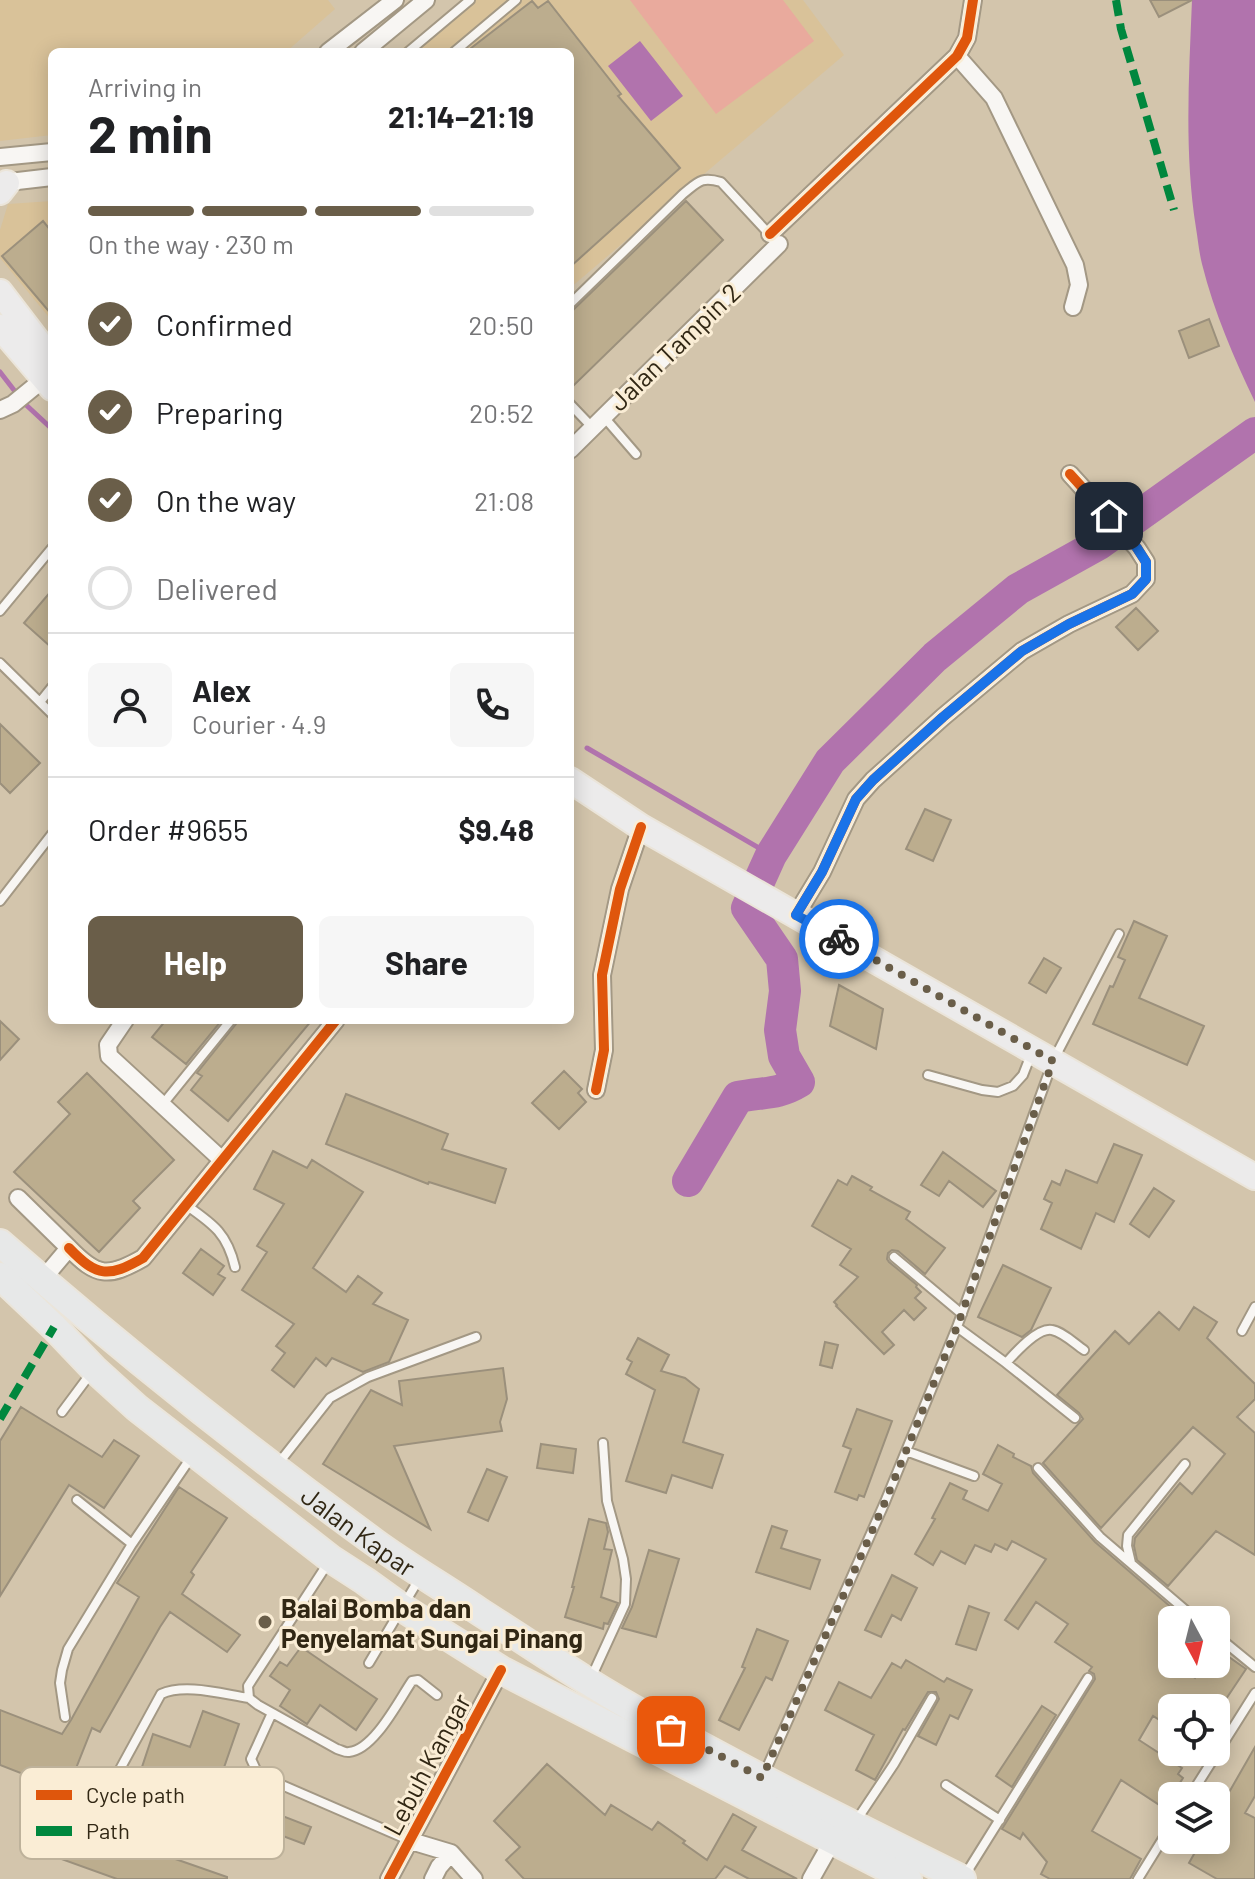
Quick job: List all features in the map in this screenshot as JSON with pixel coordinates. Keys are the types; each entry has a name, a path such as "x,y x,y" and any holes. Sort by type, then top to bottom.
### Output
{"highway":[{"name":"Jalan Kapar","path":"0,1243 108,1335 375,1543 648,1718 762,1778 908,1879"},
{"name":"Jalan Kapar","path":"0,1276 137,1408 331,1559 501,1670 843,1833 962,1879"}],"main road":[{"path":"0,292 48,371"},
{"path":"0,327 48,372"},
{"path":"574,783 641,827 1255,1177"}],"street":[{"path":"368,48 426,0"},
{"path":"973,0 967,38 957,56 994,98 1075,265 1079,285 1073,307"},
{"path":"333,48 385,3"},
{"name":"Jalan Tampin 2","path":"574,446 957,56"},
{"path":"0,157 48,152"},
{"path":"2,186 48,178"},
{"path":"0,410 13,404 48,376"},
{"path":"787,910 822,872 856,799 873,780 1022,651 1132,594 1146,579 1146,562 1137,548 1070,474"},
{"path":"596,1090 604,1050 602,975 620,889 641,827"},
{"path":"122,1024 108,1045 109,1056 222,1160"},
{"path":"18,1198 85,1265 95,1270 115,1272 143,1258 333,1024"},
{"path":"42,1280 69,1248"},
{"name":"Lebuh Kangar","path":"389,1879 501,1670"},
{"path":"811,1879 843,1833"},
{"path":"411,1841 451,1853 474,1879"},
{"path":"433,1879 451,1853"}],"lane":[{"path":"413,48 470,0"},
{"path":"459,48 516,0"},
{"path":"574,300 700,180 721,182 774,239"},
{"path":"574,407 636,454"},
{"path":"0,611 48,553"},
{"path":"0,663 48,710"},
{"path":"40,702 48,692"},
{"path":"0,901 48,839"},
{"path":"928,1075 982,1090 998,1092 1013,1086 1043,1055 1119,934"},
{"path":"163,1104 228,1024"},
{"path":"762,1778 957,1327 1043,1055"},
{"path":"185,1205 217,1227 235,1267"},
{"path":"894,1257 962,1314"},
{"path":"1242,1331 1255,1307"},
{"path":"957,1327 1075,1418"},
{"path":"1006,1363 1044,1330 1053,1330 1084,1350"},
{"path":"275,1467 330,1398 368,1377 476,1337"},
{"path":"62,1412 94,1369"},
{"path":"589,1682 625,1604 626,1579 607,1501 603,1443"},
{"path":"906,1451 974,1476"},
{"path":"65,1717 60,1683 68,1649 132,1544 195,1452"},
{"path":"1131,1563 1128,1535 1185,1464"},
{"path":"1038,1468 1100,1537 1180,1606"},
{"path":"77,1500 132,1544"},
{"path":"249,1698 248,1686 331,1559"},
{"path":"369,1663 422,1575"},
{"path":"1230,1646 1255,1667"},
{"path":"962,1879 1088,1678"},
{"path":"121,1767 161,1694 171,1690 186,1688 249,1698 348,1753 371,1742 412,1681 418,1680 437,1695"},
{"path":"1199,1782 1255,1693"},
{"path":"843,1833 894,1764 932,1698"},
{"path":"255,1767 251,1759 272,1713"},
{"path":"946,1785 1000,1820"},
{"path":"284,1786 411,1841"},
{"path":"1138,1879 1158,1847"}],"shaded area":[{"path":"0,0 328,0 335,9 291,48 48,48 48,135 0,141"},
{"path":"464,0 803,0 844,55 574,285 574,48 403,48"},
{"path":"630,0 783,0 814,41 716,114"},
{"path":"1192,0 1255,0 1255,402 1219,317 1199,250 1189,142"},
{"path":"640,41 683,96 651,121 608,66"},
{"path":"48,201 48,316 0,258 0,230 8,204"}],"building":[{"path":"1150,0 1192,0 1159,17"},
{"path":"532,1 538,8 548,1 621,94 618,96 680,168 574,263 574,48 471,48"},
{"path":"686,201 723,240 574,385 574,309"},
{"path":"43,221 48,227 48,310 2,256"},
{"path":"1209,319 1219,346 1189,358 1179,331"},
{"path":"48,595 48,644 24,623"},
{"path":"1136,608 1158,631 1138,650 1116,627"},
{"path":"0,724 40,763 10,793 0,783"},
{"path":"925,809 951,820 933,861 906,849"},
{"path":"1134,921 1167,936 1139,998 1204,1026 1187,1065 1093,1024 1125,960 1118,957"},
{"path":"1044,958 1061,968 1046,993 1029,983"},
{"path":"839,985 883,1009 876,1049 830,1026"},
{"path":"0,1021 19,1039 0,1060"},
{"path":"163,1024 219,1024 186,1064 152,1037"},
{"path":"236,1024 309,1024 228,1121 191,1090 202,1076 197,1073"},
{"path":"564,1071 582,1089 578,1093 586,1102 559,1129 532,1103"},
{"path":"87,1073 174,1160 133,1201 140,1208 99,1252 14,1172 70,1114 58,1102"},
{"path":"346,1094 448,1134 442,1149 506,1169 495,1203 428,1184 326,1144"},
{"path":"1114,1144 1142,1155 1114,1222 1096,1213 1081,1249 1041,1229 1052,1203 1044,1199 1052,1181 1060,1185 1066,1170 1097,1183"},
{"path":"273,1151 307,1168 312,1160 363,1192 313,1268 346,1292 358,1276 382,1293 373,1304 408,1320 389,1362 363,1372 332,1358 326,1366 316,1358 294,1387 272,1370 285,1353 276,1346 294,1324 242,1290 267,1252 257,1246 284,1204 254,1189"},
{"path":"943,1152 996,1191 983,1207 949,1181 939,1196 921,1185"},
{"path":"852,1176 872,1187 870,1190 910,1212 906,1219 945,1248 925,1274 898,1251 888,1253 889,1262 917,1285 921,1292 915,1298 926,1308 914,1320 904,1310 882,1332 894,1345 884,1354 834,1302 858,1277 840,1265 851,1249 812,1226 838,1180 847,1185"},
{"path":"1154,1188 1174,1201 1149,1237 1130,1224"},
{"path":"201,1249 224,1266 218,1274 225,1278 213,1295 183,1273"},
{"path":"1003,1265 1051,1288 1031,1330 1022,1337 978,1317"},
{"path":"1194,1307 1217,1322 1207,1338 1255,1384 1255,1399 1237,1417 1255,1433 1255,1555 1216,1531 1168,1586 1137,1560 1135,1538 1180,1483 1192,1494 1225,1454 1193,1427 1101,1528 1043,1463 1083,1419 1057,1395 1115,1331 1129,1344 1159,1312 1179,1330"},
{"path":"638,1338 669,1355 661,1371 685,1378 699,1389 683,1442 723,1455 712,1488 672,1475 666,1493 626,1481 655,1390 626,1374 632,1362 627,1359"},
{"path":"825,1342 838,1345 832,1368 820,1365"},
{"path":"503,1368 507,1399 500,1422 502,1431 394,1446 430,1529 323,1464 371,1390 402,1405 399,1381"},
{"path":"21,1407 102,1457 114,1440 139,1456 104,1508 69,1485 0,1596 0,1441"},
{"path":"857,1409 892,1421 864,1497 859,1495 857,1500 835,1492 851,1449 843,1446"},
{"path":"541,1444 576,1449 573,1473 537,1468"},
{"path":"998,1445 1031,1466 1033,1473 1095,1542 1170,1606 1158,1606 1158,1678 1230,1678 1230,1658 1246,1669 1229,1694 1158,1694 1158,1719 1153,1716 1139,1740 1158,1752 1158,1766 1179,1766 1182,1768 1178,1774 1183,1778 1180,1782 1158,1782 1158,1804 1121,1780 1092,1831 1141,1859 1130,1879 1050,1879 1041,1874 1047,1862 1023,1833 1020,1839 1002,1829 1095,1679 1089,1671 1092,1667 1055,1642 1068,1624 1036,1602 1018,1629 1005,1620 1046,1559 1012,1541 1007,1550 995,1544 991,1552 975,1545 965,1564 941,1551 933,1565 915,1554 935,1519 932,1518 950,1483 967,1491 963,1499 988,1511 1002,1484 983,1474"},
{"path":"487,1469 507,1477 488,1521 468,1512"},
{"path":"179,1487 227,1518 191,1572 194,1575 182,1594 240,1635 227,1652 170,1612 100,1732 92,1728 77,1767 20,1767 20,1773 0,1765 0,1710 62,1734 71,1720 139,1597 117,1583"},
{"path":"589,1519 606,1523 608,1532 604,1549 612,1550 601,1597 618,1603 603,1629 565,1617"},
{"path":"772,1526 787,1531 781,1548 820,1560 810,1589 756,1572"},
{"path":"649,1550 679,1559 656,1637 622,1628 632,1607"},
{"path":"892,1575 917,1588 901,1620 892,1615 881,1637 865,1630"},
{"path":"969,1606 989,1613 976,1650 956,1644"},
{"path":"757,1629 788,1641 772,1680 766,1677 739,1730 719,1720 745,1668 742,1667"},
{"path":"301,1647 377,1699 356,1730 320,1705 307,1724 280,1706 290,1690 270,1676 280,1662 287,1666"},
{"path":"906,1660 944,1682 947,1678 972,1690 958,1719 950,1715 936,1745 918,1736 939,1699 936,1692 928,1692 875,1780 856,1770 874,1735 825,1710 839,1682 871,1698 892,1663 901,1668"},
{"path":"1042,1706 1056,1715 1012,1787 996,1776"},
{"path":"203,1711 239,1724 224,1767 142,1767 153,1734 190,1747"},
{"path":"1255,1747 1255,1796 1245,1813 1255,1818 1255,1879 1217,1879 1189,1863 1194,1854 1230,1854 1230,1791"},
{"path":"547,1764 605,1815 611,1805 652,1830 658,1822 707,1860 733,1814 756,1827 742,1850 797,1879 749,1879 725,1866 715,1879 524,1879 506,1860 520,1847 494,1821"},
{"path":"284,1817 311,1827 304,1844 284,1836"},
{"path":"61,1859 175,1859 227,1877 227,1879 117,1879"}],"waterway":[{"path":"0,372 17,394"},
{"path":"24,403 48,425"},
{"path":"688,1181 738,1097 777,1091 799,1082 784,1056 780,1030 785,991 782,959 747,908 771,855 830,761 935,657 1018,589 1099,544 1255,433"},
{"path":"587,748 771,855"}],"marked path":[{"path":"1116,0 1121,29 1174,210"},
{"path":"0,1419 54,1327"}],"cycle path":[{"path":"770,234 957,56 967,38 973,0"},
{"path":"796,915 822,872 856,799 873,780 1022,651 1132,594 1146,579 1146,562 1137,548 1070,474"},
{"path":"596,1090 604,1050 602,975 620,889 641,827"},
{"path":"69,1248 87,1265 103,1271 121,1269 143,1258 333,1024"},
{"path":"389,1879 501,1670"}],"way so far":[{"path":"671,1730 762,1778 885,1502 957,1327 1053,1061 839,939"}],"place":[{"name":"Balai Bomba dan Penyelamat Sungai Pinang","path":"265,1622"}],"route":[{"path":"839,939 796,915 822,872 856,799 920,738 1022,651 1132,594 1146,579 1146,562 1109,516"}]}
